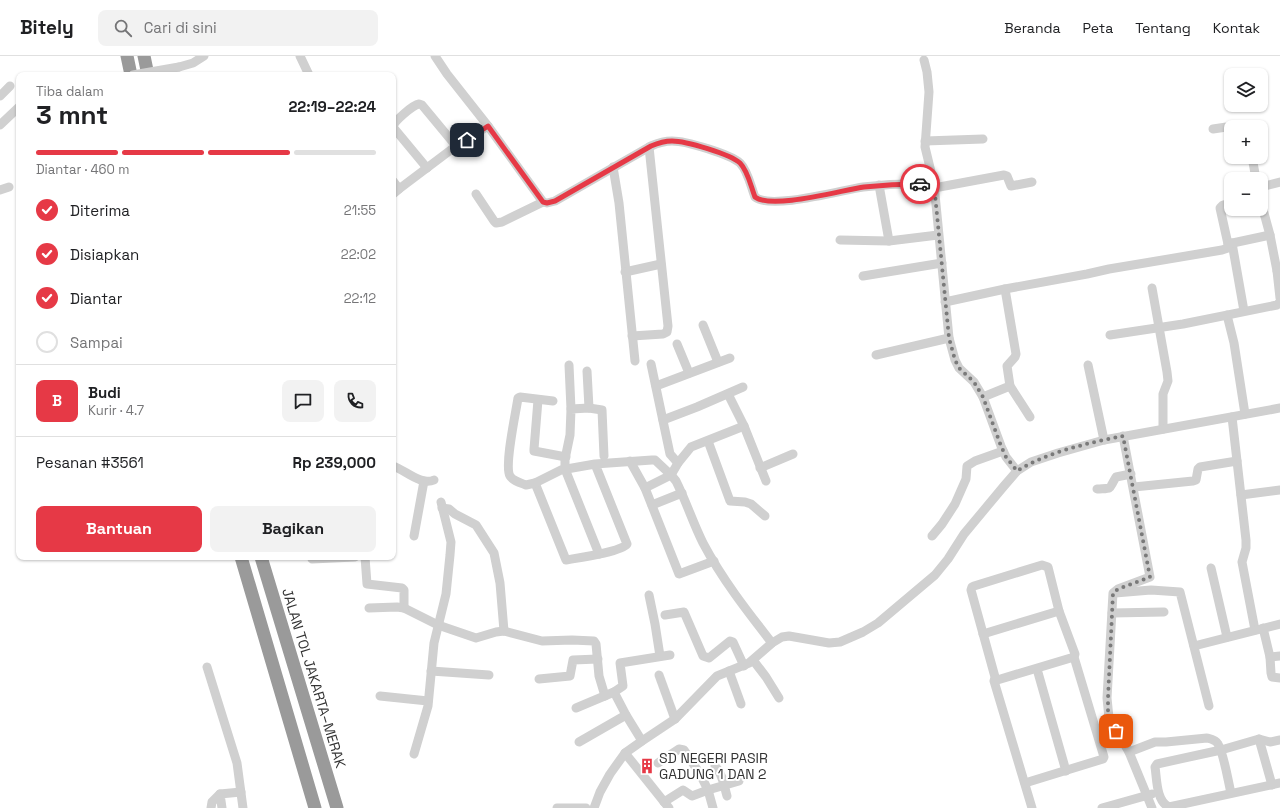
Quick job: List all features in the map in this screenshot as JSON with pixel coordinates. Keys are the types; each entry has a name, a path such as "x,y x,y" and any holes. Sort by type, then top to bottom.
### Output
{"highway":[{"path":"127,56 131,72"},
{"path":"144,56 147,72"},
{"path":"242,560 315,808"},
{"name":"JALAN TOL JAKARTA–MERAK","path":"262,560 337,808"}],"street":[{"path":"150,72 193,63 204,56"},
{"path":"300,56 308,72"},
{"path":"435,56 543,202"},
{"path":"924,60 929,92 925,147 934,186 949,338 955,360 959,368 974,382 983,397 1003,451 1017,471"},
{"path":"0,96 10,86"},
{"path":"396,121 415,105 422,105 456,146"},
{"path":"0,126 16,110"},
{"path":"396,192 456,146 488,126"},
{"path":"1213,129 1224,127"},
{"path":"396,131 427,168"},
{"path":"925,141 983,139"},
{"path":"476,194 494,221 496,223 502,222 543,202 547,203 555,201 656,144 673,141 726,155 742,166 755,197 764,202 797,199 879,186 906,184 934,186 1004,175 1007,176 1012,186 1032,182"},
{"path":"632,336 663,334 667,329 649,148"},
{"path":"613,167 635,360"},
{"path":"1268,185 1280,182"},
{"path":"879,186 889,241"},
{"path":"1224,205 1220,208 1230,243 1244,311"},
{"path":"1265,216 1278,271 1280,298"},
{"path":"840,240 889,241 938,235"},
{"path":"1230,243 1270,235"},
{"path":"946,302 1109,269 1222,250 1228,248 1230,243"},
{"path":"863,276 942,263"},
{"path":"625,272 660,264"},
{"path":"1152,288 1160,327 1168,381 1163,394 1163,429"},
{"path":"1005,289 1016,354 1007,366 1010,386 1030,417"},
{"path":"1110,335 1187,323 1277,305 1280,302"},
{"path":"1227,315 1234,343 1245,414"},
{"path":"704,325 718,362"},
{"path":"876,355 949,338"},
{"path":"677,344 689,373"},
{"path":"656,386 730,358"},
{"path":"652,364 670,454 682,493 702,542 733,594 772,643"},
{"path":"569,365 571,409 569,446 565,463 599,554"},
{"path":"1088,365 1104,440"},
{"path":"587,371 589,408"},
{"path":"983,397 1010,386"},
{"path":"663,420 743,387"},
{"path":"728,394 744,426 766,481"},
{"path":"553,401 518,398 509,456 509,474 510,477 526,485 535,483 565,463"},
{"path":"538,400 534,451 565,463 595,464 655,460 675,469"},
{"path":"571,409 589,408 602,410 604,456"},
{"path":"594,808 600,792 610,774 625,754 642,740 675,719 717,676 744,666 772,643 786,636 829,643 840,642 863,632 878,623 935,575 964,534 1017,471 1031,462 1104,440 1280,408"},
{"path":"1232,417 1246,548 1242,562 1259,629 1270,657 1272,677 1280,678"},
{"path":"645,488 675,469 688,449 744,426"},
{"path":"1123,436 1150,577 1147,578 1147,586 1151,590"},
{"path":"708,441 730,501 752,504 765,516"},
{"path":"932,536 955,504 966,479 968,465 1003,451"},
{"path":"760,468 793,454"},
{"path":"630,461 645,488 679,574 714,561"},
{"path":"1134,488 1193,481 1196,480 1198,469 1200,467 1237,461"},
{"path":"535,483 566,560 599,554 625,546 627,544 595,464"},
{"path":"396,467 424,481 434,480"},
{"path":"1097,489 1110,488 1116,477 1131,474"},
{"path":"414,536 424,481"},
{"path":"1241,495 1280,490"},
{"path":"652,505 682,493"},
{"path":"414,754 424,723 434,643 446,594 451,549 450,535 442,505 454,514 476,525 494,554 500,583 504,631"},
{"path":"365,560 366,584 402,588 404,590 404,608"},
{"path":"1025,783 1102,760 1104,757 1074,657 1075,654 1059,611 1048,567 1042,565 972,587 971,590 995,677 994,681 1032,808"},
{"path":"1211,568 1227,637"},
{"path":"1147,578 1118,589 1113,593 1108,713 1129,752 1152,808"},
{"path":"1113,593 1151,590 1180,592 1209,706"},
{"path":"649,594 660,656"},
{"path":"369,608 404,608 438,625 476,638 504,631 542,641 572,640 594,642 596,644 599,677 605,696"},
{"path":"983,634 1059,611"},
{"path":"666,615 684,612 706,658 730,641 733,642 744,666"},
{"path":"1112,613 1164,612"},
{"path":"1194,646 1280,624"},
{"path":"576,708 614,692 624,685 620,663 670,655"},
{"path":"1270,657 1280,656"},
{"path":"994,681 1074,657"},
{"path":"539,679 570,676 573,660 598,659"},
{"path":"753,660 779,698"},
{"path":"207,667 237,763 243,808"},
{"path":"1037,669 1066,771"},
{"path":"431,671 490,675"},
{"path":"729,671 741,704"},
{"path":"659,675 675,719"},
{"path":"614,692 626,715 642,740"},
{"path":"380,696 428,700"},
{"path":"579,742 626,715"},
{"path":"1129,752 1155,742 1207,738 1217,743 1221,750 1231,793"},
{"path":"1259,739 1276,784 1168,808 1163,803 1159,792 1155,767 1157,764 1221,750 1259,739 1270,742 1280,740"},
{"path":"658,763 679,748 682,748 700,774 708,790 713,808"},
{"path":"625,754 666,806 683,790 692,796 739,781"},
{"path":"715,766 721,773 727,796"},
{"path":"211,808 212,802 220,794 241,792"},
{"path":"1102,808 1159,792"},
{"path":"220,794 222,808"},
{"path":"557,808 586,808"}],"way so far":[{"path":"920,184 934,184 938,235 952,354 959,368 974,382 983,397 1006,457 1017,471 1031,462 1058,453 1123,436 1150,577 1118,589 1113,593 1108,713 1116,731"}],"place":[{"name":"SD NEGERI PASIR GADUNG 1 DAN 2","path":"647,766"}],"route":[{"path":"467,140 488,126 543,202 547,203 555,201 651,146 673,141 726,155 739,163 744,170 755,197 764,202 804,198 863,187 894,184 920,184"}]}
